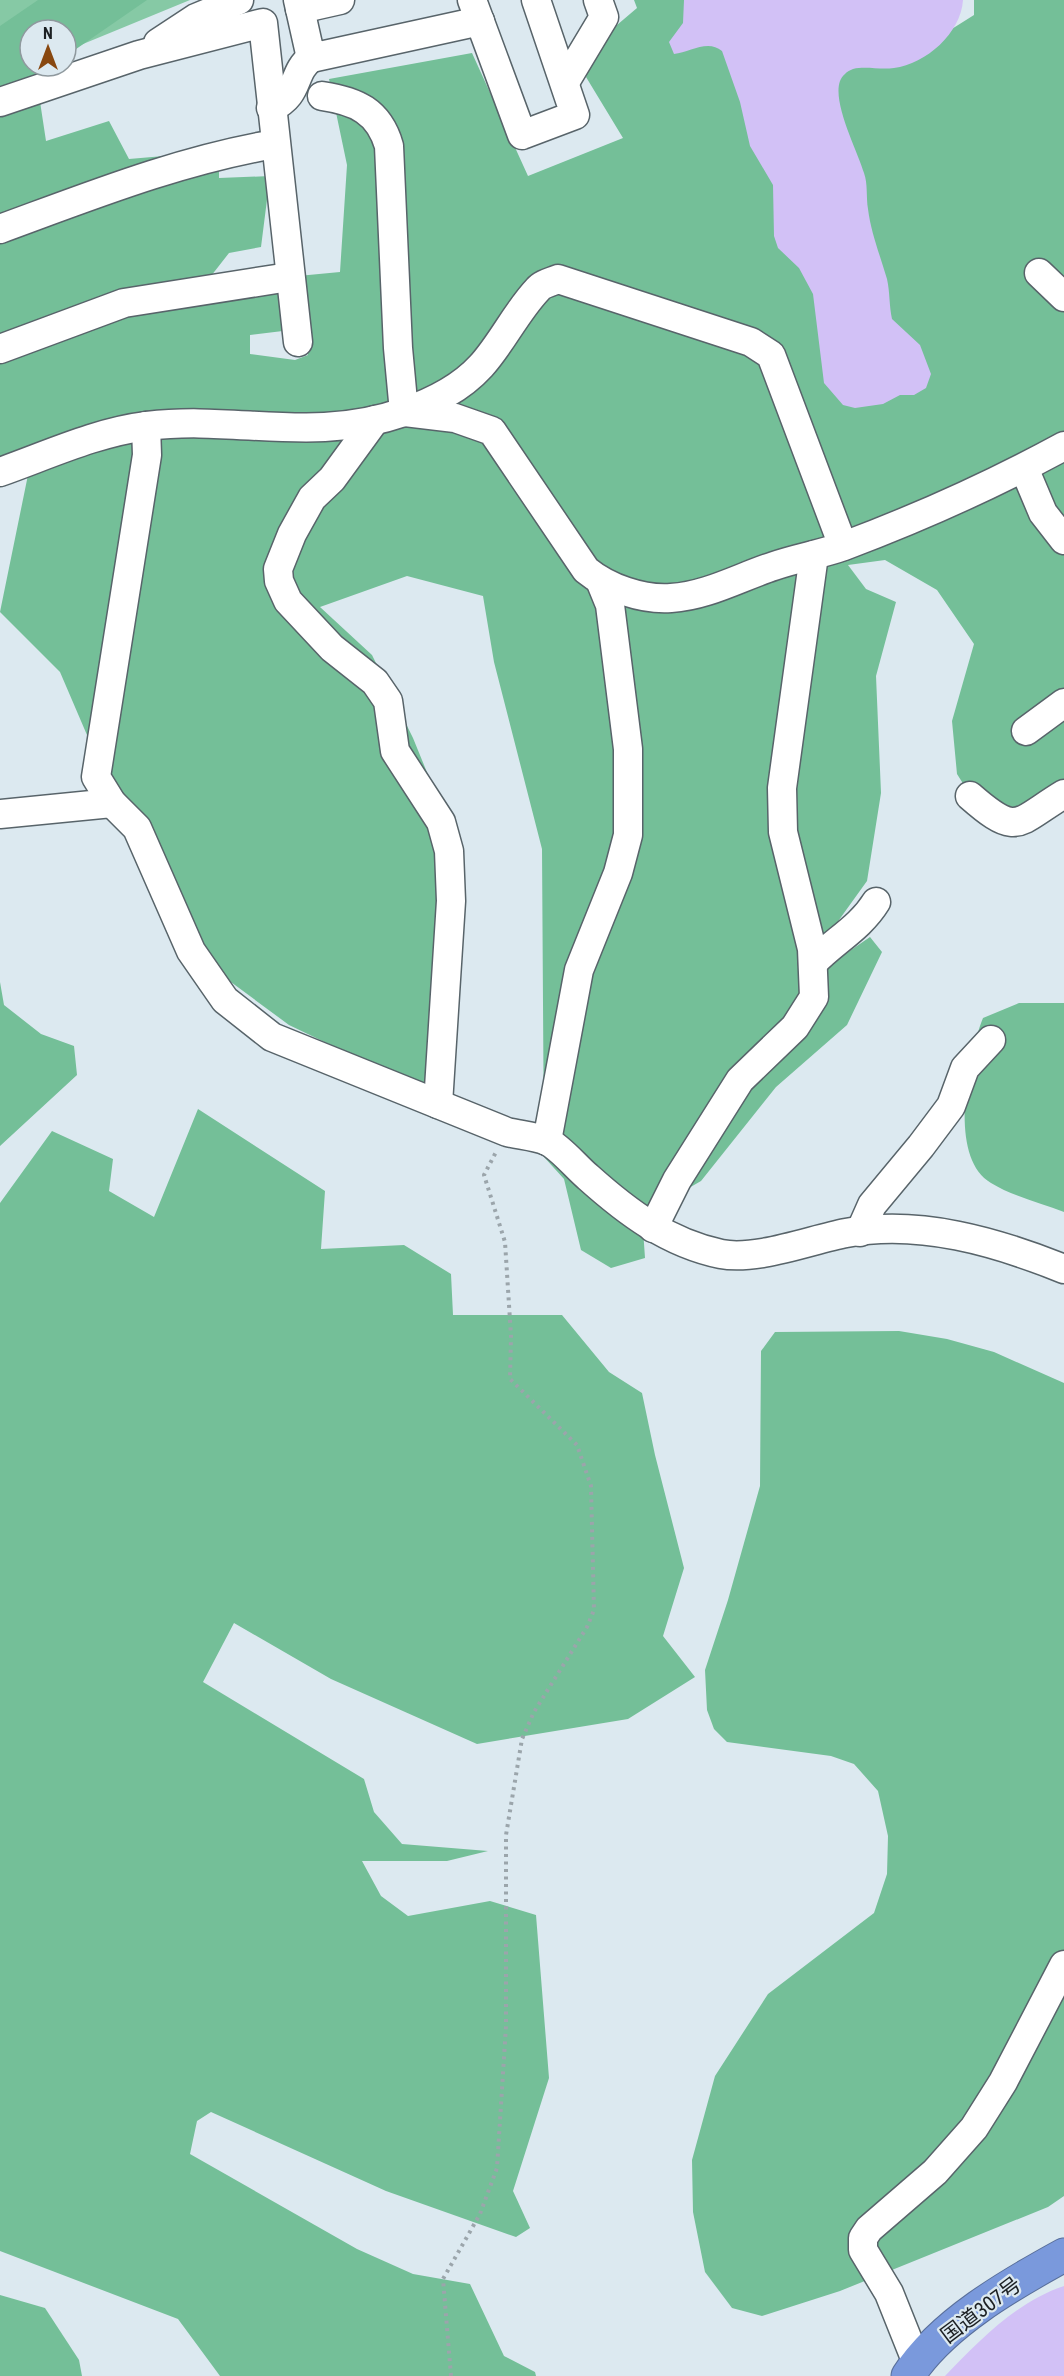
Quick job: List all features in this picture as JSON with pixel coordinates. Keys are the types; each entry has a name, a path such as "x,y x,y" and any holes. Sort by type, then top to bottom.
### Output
{"highway":[{"name":"国道307号","path":"912,2369 954,2326 1022,2278 1064,2255"}],"street":[{"path":"139,56 196,18 239,0"},
{"path":"311,57 299,5 340,0"},
{"path":"271,108 282,103 293,91 304,63 311,57 476,10 522,135 575,115 536,0"},
{"path":"565,82 604,17 598,0"},
{"path":"0,102 139,56 262,23 298,342"},
{"path":"322,96 347,100 366,111 384,129 389,146 398,348 404,412"},
{"path":"0,229 121,185 244,149 275,144"},
{"path":"1039,273 1064,297"},
{"path":"0,349 124,303 290,277"},
{"path":"0,472 109,434 146,426 186,423 292,429 342,428 404,412 448,394 481,366 539,288 558,279 751,342 771,355 843,546"},
{"path":"404,412 455,418 492,431 586,570 601,583 633,594 669,599 703,592 774,566 843,546 1024,468 1064,447"},
{"path":"375,420 332,479 312,498 292,534 278,569 279,581 288,601 332,648 375,682 388,701 395,751 441,822 449,851 451,902 438,1104"},
{"path":"146,426 147,455 96,777 112,803 137,828 191,951 225,1000 272,1037 507,1132 547,1142 625,1210 653,1228 689,1244 723,1254 765,1252 860,1232 903,1229 970,1237 1026,1253 1064,1269"},
{"path":"1024,468 1043,513 1064,540"},
{"path":"653,1228 688,1161 740,1080 795,1027 814,997 813,963 783,832 782,788 814,555"},
{"path":"547,1142 579,970 618,873 628,835 628,749 610,605 601,583"},
{"path":"1026,731 1064,703"},
{"path":"970,796 1006,822 1017,824 1064,794"},
{"path":"0,814 112,803"},
{"path":"813,963 866,918 876,902"},
{"path":"860,1232 872,1205 951,1106 965,1068 991,1040"},
{"path":"912,2369 889,2293 867,2260 863,2250 863,2238 868,2229 935,2172 974,2128 1003,2082 1064,1965"}],"path":[{"path":"451,2376 443,2279 480,2214 496,2168 506,2026 506,1835 522,1738 534,1712 587,1627 594,1610 591,1486 578,1445 510,1379 511,1336 505,1242 484,1175 507,1132"}],"green space":[{"path":"0,0 190,0 78,46 78,18 18,18 18,49 0,78"},
{"path":"38,0 147,0 78,48 78,18 18,18 18,78 34,78 0,91 0,26"},
{"path":"634,0 699,0 886,327 831,89 843,53 928,44 974,15 974,0 1064,0 1064,809 981,812 957,774 952,721 974,644 937,590 885,560 848,565 866,589 896,602 876,676 881,793 867,881 826,938 832,963 870,937 882,952 847,1025 776,1087 701,1181 642,1215 645,1258 611,1268 581,1250 564,1179 544,1157 542,849 494,662 483,596 407,576 320,607 372,655 413,738 457,846 443,1089 410,1083 289,1025 220,974 105,777 60,672 0,612 29,470 0,464 0,339 280,283 291,330 250,335 250,354 295,360 308,355 298,276 340,272 347,165 329,79 472,53 528,176 623,138 586,77 597,42 637,8"},
{"path":"39,95 46,141 109,121 129,159 187,154 219,160 219,178 270,176 261,247 229,253 211,276 0,338 0,110"},
{"path":"0,982 4,1005 41,1034 74,1046 77,1075 0,1146"},
{"path":"1019,1003 1064,1003 1064,1212 1017,1196 991,1183 977,1170 969,1152 965,1130 965,1105 967,1080 977,1035 983,1018"},
{"path":"198,1109 325,1191 321,1249 404,1245 451,1274 453,1315 562,1315 609,1372 642,1393 655,1455 684,1568 663,1636 695,1677 628,1719 477,1744 331,1679 234,1623 203,1682 364,1779 374,1812 402,1844 488,1851 447,1861 362,1861 381,1896 408,1916 490,1901 536,1915 549,2078 513,2191 530,2228 516,2237 386,2191 211,2112 197,2121 190,2154 357,2249 413,2274 470,2284 504,2356 535,2372 536,2376 220,2376 178,2319 0,2251 0,1203 52,1131 113,1159 109,1191 154,1217"},
{"path":"899,1331 947,1339 994,1352 1064,1383 1064,2196 1048,2207 840,2291 762,2316 732,2308 705,2272 693,2212 692,2160 715,2076 768,1994 874,1913 887,1874 888,1836 878,1791 854,1764 831,1756 727,1742 714,1729 707,1710 705,1670 728,1600 760,1486 761,1351 775,1332"},
{"path":"0,2295 45,2308 79,2360 82,2376 0,2376"}],"shaded area":[{"path":"684,0 963,0 961,12 949,35 929,53 918,60 894,68 851,70 841,79 838,90 842,114 865,177 869,218 887,279 892,319 920,345 931,374 926,388 914,395 900,395 883,404 855,408 843,405 824,383 813,294 799,268 778,248 774,236 773,185 750,146 740,102 722,51 705,46 674,54 669,42 683,23"},
{"path":"1064,2286 1064,2376 945,2376 985,2336 1014,2312 1046,2293"}]}
